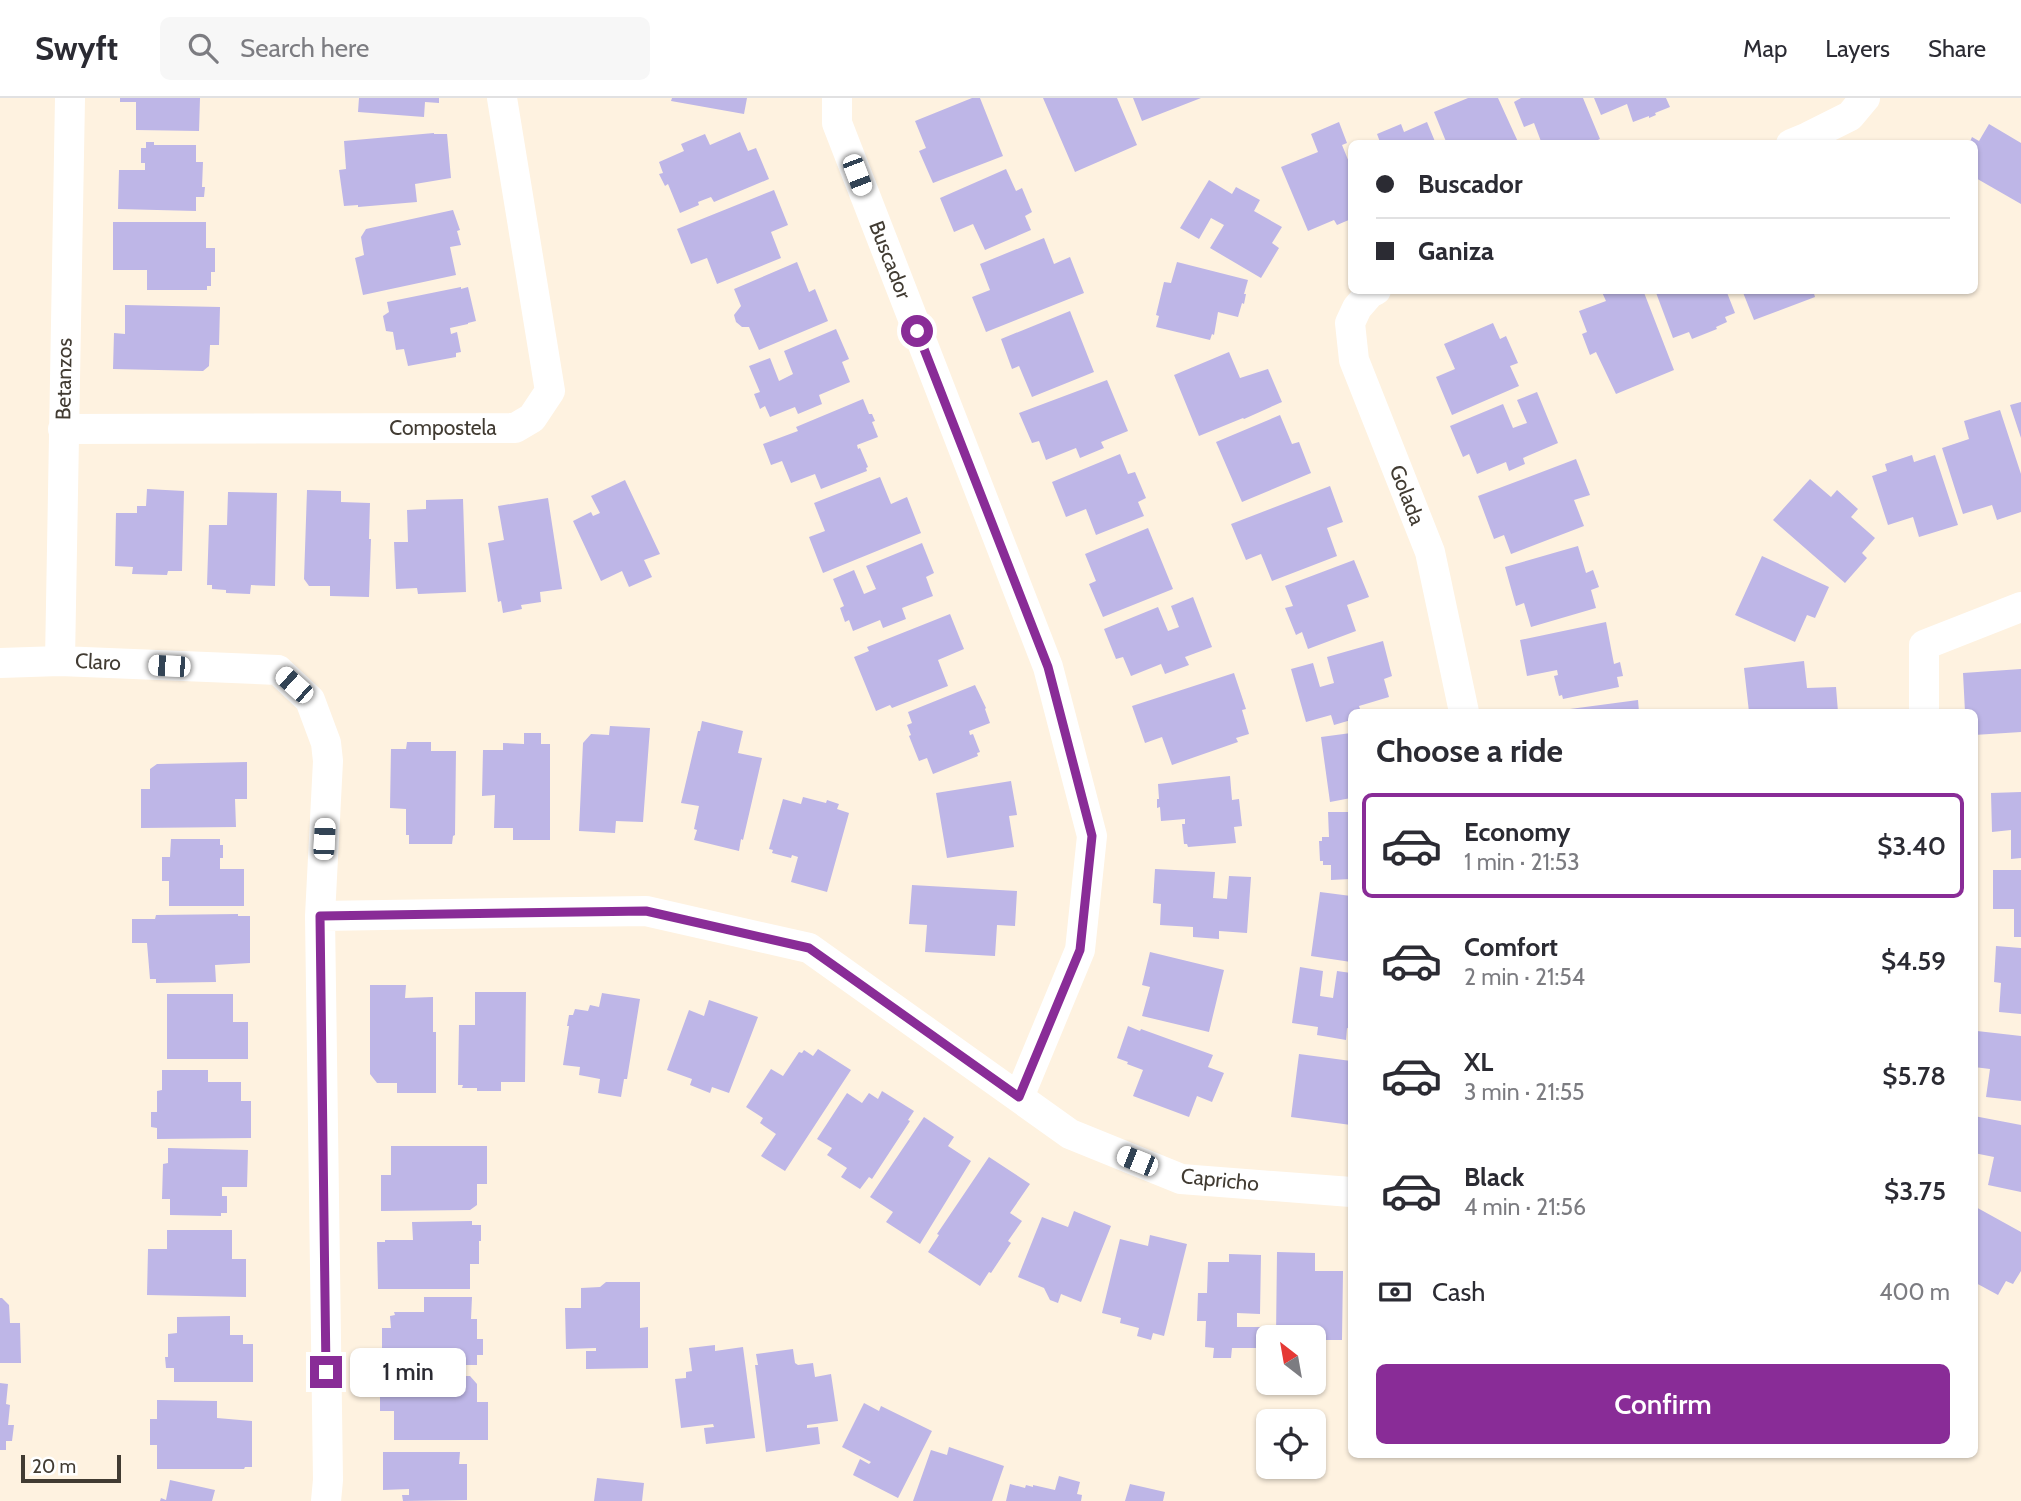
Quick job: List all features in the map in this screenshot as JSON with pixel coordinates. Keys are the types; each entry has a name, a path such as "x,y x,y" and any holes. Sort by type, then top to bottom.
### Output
{"street":[{"name":"Betanzos","path":"60,661 70,98"},
{"name":"Compostela","path":"63,429 515,428 532,418 550,391 502,98"},
{"name":"Buscador","path":"837,98 836,123 1048,667 1092,836 1080,950 1019,1097"},
{"path":"1801,140 1850,116 1865,98"},
{"name":"Golada","path":"1369,294 1357,308 1350,323 1354,360 1430,552 1463,709"},
{"path":"1924,709 1924,645 2021,607"},
{"name":"Claro","path":"0,663 60,661 278,670 310,700 326,743 328,761 320,916"},
{"name":"Capricho","path":"320,916 646,911 809,948 1070,1135 1181,1179 1348,1192"},
{"path":"320,916 328,1480 326,1501"}],"building":[{"path":"120,98 200,98 199,131 136,130 136,102 120,102"},
{"path":"359,98 439,98 439,103 425,102 424,117 358,112"},
{"path":"672,98 747,98 744,114 671,101"},
{"path":"972,98 980,98 1003,156 933,183 919,151 926,148 915,121"},
{"path":"1043,98 1117,98 1137,145 1075,172"},
{"path":"1133,98 1201,98 1142,121"},
{"path":"1468,98 1498,98 1517,140 1445,140 1434,112"},
{"path":"1521,98 1583,98 1600,139 1540,140 1534,123 1524,127 1514,102"},
{"path":"1594,98 1666,98 1670,107 1649,118 1633,122 1627,104 1601,115"},
{"path":"1339,122 1347,143 1342,145 1348,160 1348,220 1337,225 1334,220 1308,231 1281,167 1318,152 1311,134"},
{"path":"1427,122 1434,140 1379,140 1377,134 1401,124 1404,132"},
{"path":"1989,124 2021,143 2021,204 1978,179 1979,141"},
{"path":"740,132 748,151 756,148 769,179 714,202 711,197 680,213 668,184 665,186 659,174 663,173 659,162 684,151 681,144 705,134 710,145"},
{"path":"447,134 451,178 415,184 417,202 344,206 339,170 346,169 344,141"},
{"path":"146,142 154,142 154,145 196,145 196,162 203,162 202,187 205,187 204,197 196,197 196,211 118,209 119,170 145,170 145,163 141,163 141,148 146,148"},
{"path":"1006,169 1016,191 1022,188 1032,212 1025,216 1031,230 985,250 973,224 954,232 940,198"},
{"path":"1209,180 1232,194 1236,187 1260,200 1254,211 1282,227 1272,243 1279,248 1261,278 1210,248 1224,225 1211,218 1199,239 1180,228"},
{"path":"774,190 788,225 771,232 781,258 717,284 707,258 691,264 677,229"},
{"path":"453,210 460,230 457,231 461,245 450,247 456,275 363,295 355,258 364,255 361,237 366,229"},
{"path":"113,222 206,222 206,248 215,248 215,272 211,272 211,286 207,286 207,290 147,290 147,270 113,270"},
{"path":"1044,238 1054,264 1070,257 1084,293 986,332 972,297 990,290 980,264"},
{"path":"797,262 809,292 815,289 828,321 759,350 749,327 742,327 736,322 734,315 741,306 734,289"},
{"path":"1177,262 1248,280 1244,304 1242,303 1238,317 1218,312 1214,335 1212,334 1210,340 1156,327 1159,316 1156,315 1164,282 1171,283"},
{"path":"468,287 476,321 450,328 451,334 457,332 461,352 456,353 456,357 408,366 404,349 396,350 393,332 386,331 383,316 389,312 387,302"},
{"path":"1603,294 1645,294 1674,370 1616,394 1596,352 1590,355 1582,334 1587,332 1579,311 1606,301"},
{"path":"1656,294 1728,294 1735,313 1725,317 1727,322 1692,339 1689,332 1673,338"},
{"path":"1744,294 1814,294 1815,297 1754,320"},
{"path":"125,305 220,307 219,345 210,345 209,366 203,371 113,369 114,333 125,334"},
{"path":"1070,311 1094,372 1032,397 1019,366 1012,369 1001,339"},
{"path":"1493,323 1500,339 1506,336 1518,363 1510,366 1519,386 1452,415 1436,377 1455,369 1444,344"},
{"path":"836,329 849,359 842,362 850,382 819,395 822,404 798,414 795,407 770,417 765,406 760,409 754,394 760,392 749,366 770,358 779,381 793,374 784,351"},
{"path":"1229,352 1240,378 1268,369 1282,402 1199,436 1174,375"},
{"path":"1107,380 1128,431 1101,442 1104,448 1080,458 1076,448 1046,460 1039,441 1032,443 1019,413"},
{"path":"1537,392 1558,443 1523,458 1525,464 1509,471 1506,462 1477,474 1469,454 1463,457 1450,426 1503,404 1513,428 1527,423 1517,400"},
{"path":"863,399 875,421 872,422 878,437 857,445 868,467 867,471 821,489 815,474 791,483 782,461 771,465 763,444 798,431 796,427"},
{"path":"2021,402 2021,438 2010,405"},
{"path":"2000,410 2021,474 2021,512 1997,520 1992,505 1963,514 1942,448 1969,439 1964,421"},
{"path":"1280,415 1292,444 1299,442 1311,473 1242,502 1216,442"},
{"path":"1120,454 1128,474 1135,472 1146,498 1138,502 1144,516 1096,535 1086,509 1066,517 1052,482"},
{"path":"1912,455 1914,462 1935,455 1958,525 1919,537 1913,517 1888,525 1872,476 1887,471 1885,464"},
{"path":"1576,459 1590,495 1574,500 1584,526 1511,554 1504,535 1494,539 1478,496"},
{"path":"880,477 891,504 907,497 921,533 823,573 809,537 825,531 814,503"},
{"path":"1810,479 1831,497 1837,490 1858,509 1851,517 1875,538 1862,553 1867,558 1845,583 1773,520"},
{"path":"625,480 660,554 644,560 652,577 629,587 622,571 601,581 573,521 591,512 593,516 600,513 591,496"},
{"path":"1330,486 1343,522 1327,528 1337,556 1272,581 1261,554 1246,560 1231,524"},
{"path":"147,489 184,491 182,571 168,571 167,575 132,574 133,567 115,566 116,513 137,513 137,506 146,506"},
{"path":"307,490 341,491 341,502 370,503 369,597 330,596 330,586 309,586 304,579"},
{"path":"228,492 277,493 275,586 251,585 250,594 226,593 226,590 212,589 212,585 207,585 209,525 227,525"},
{"path":"548,498 562,589 540,592 541,602 521,605 522,609 503,613 501,601 498,602 488,543 504,540 498,506"},
{"path":"463,499 466,592 418,594 417,588 396,589 394,542 408,542 407,510 426,509 426,500"},
{"path":"1148,528 1173,589 1103,617 1089,584 1096,581 1085,554"},
{"path":"922,543 934,573 926,577 933,596 902,608 906,619 883,628 880,620 853,631 849,620 845,622 840,608 844,606 833,579 854,570 864,594 876,589 866,566"},
{"path":"1578,546 1586,573 1593,570 1599,587 1591,590 1596,608 1531,627 1524,603 1516,606 1505,567"},
{"path":"1762,556 1829,587 1815,618 1807,615 1795,642 1735,615"},
{"path":"1354,560 1369,597 1347,605 1356,631 1308,649 1302,632 1296,635 1285,608 1293,606 1285,586"},
{"path":"1193,597 1212,647 1185,657 1189,665 1165,674 1161,664 1131,676 1123,657 1116,659 1104,629 1158,607 1168,631 1179,627 1171,606"},
{"path":"950,614 964,649 938,660 948,686 892,708 890,705 876,711 854,657 869,651 867,647"},
{"path":"1606,622 1614,664 1620,662 1623,676 1617,677 1619,687 1563,699 1562,695 1559,696 1554,676 1558,675 1557,670 1527,676 1520,640"},
{"path":"1383,641 1392,676 1384,679 1389,697 1359,706 1360,709 1348,709 1348,721 1334,725 1331,715 1306,722 1291,669 1313,663 1320,687 1334,683 1327,657"},
{"path":"1804,661 1807,688 1836,687 1838,709 1749,709 1744,668"},
{"path":"2021,669 2021,732 1978,735 1978,709 1965,709 1963,673"},
{"path":"1234,673 1246,709 1242,710 1249,734 1236,738 1238,742 1172,765 1162,737 1145,743 1132,706"},
{"path":"975,685 990,723 969,731 970,735 973,734 980,752 977,753 978,756 933,774 927,758 919,761 909,736 911,735 907,725 912,723 908,712"},
{"path":"1638,700 1639,709 1570,709"},
{"path":"702,721 743,731 738,753 762,758 739,851 694,840 699,806 681,803"},
{"path":"610,726 650,728 643,822 616,821 615,833 579,831 583,743 591,734 609,735"},
{"path":"524,733 541,733 541,744 550,744 550,840 513,840 513,828 494,828 495,795 482,796 483,750 503,750 503,743 524,744"},
{"path":"1348,733 1348,799 1330,802 1321,737"},
{"path":"407,742 431,742 431,751 456,751 455,835 452,844 409,844 409,835 406,835 406,809 390,808 391,749 406,749"},
{"path":"247,762 247,799 235,799 236,827 141,828 141,789 150,789 150,769 157,764"},
{"path":"1230,776 1232,800 1239,799 1242,826 1234,827 1236,843 1188,847 1184,844 1182,824 1185,824 1185,819 1161,821 1160,807 1157,808 1158,784"},
{"path":"1011,781 1017,815 1009,816 1014,847 947,858 936,793"},
{"path":"2021,792 2021,858 2011,859 2011,830 1992,832 1991,793"},
{"path":"803,797 839,804 837,809 849,813 827,892 791,882 798,857 772,853 773,850 769,849 783,799 801,804"},
{"path":"1328,812 1348,812 1348,879 1331,880 1331,865 1323,865 1323,861 1320,861 1319,841 1322,841 1322,837 1329,837"},
{"path":"171,839 220,839 223,858 220,858 220,869 244,869 244,906 169,906 169,881 162,881 162,857 170,857"},
{"path":"1155,869 1215,872 1213,898 1227,899 1229,876 1251,877 1247,933 1219,931 1219,939 1193,937 1193,927 1160,925 1161,904 1153,903"},
{"path":"1993,870 2021,870 2021,937 2014,937 2014,909 1993,909"},
{"path":"912,885 1017,891 1015,926 997,925 995,956 925,952 927,925 909,924"},
{"path":"1320,892 1348,896 1348,962 1311,956"},
{"path":"156,915 250,916 250,963 215,965 216,982 156,983 156,979 150,979 147,943 132,943 132,919 155,919"},
{"path":"1996,946 2021,948 2021,1014 1999,1012 2001,983 1994,982"},
{"path":"1150,952 1224,970 1209,1032 1142,1016 1150,987 1142,985"},
{"path":"1300,967 1323,971 1320,996 1333,998 1337,971 1348,973 1346,1040 1317,1035 1318,1027 1292,1023"},
{"path":"370,985 406,985 405,998 433,997 436,1093 397,1093 397,1083 377,1083 370,1074"},
{"path":"475,992 526,992 525,1082 501,1082 501,1091 477,1091 477,1088 462,1088 463,1085 458,1085 459,1025 475,1025"},
{"path":"602,993 640,999 627,1079 624,1079 621,1097 598,1093 600,1079 579,1075 580,1067 563,1065 569,1015 573,1015 575,1009 588,1011 590,1005 599,1007"},
{"path":"167,994 233,994 233,1022 248,1022 248,1059 167,1059"},
{"path":"709,1000 758,1017 729,1093 712,1087 710,1093 690,1085 692,1079 667,1070 689,1010 704,1016"},
{"path":"1128,1026 1213,1055 1208,1067 1224,1073 1212,1102 1197,1096 1189,1117 1133,1096 1143,1070 1117,1058"},
{"path":"1978,1031 2021,1036 2021,1101 1986,1097 1990,1069 1978,1068"},
{"path":"818,1049 851,1070 785,1171 761,1156 776,1134 760,1123 763,1118 746,1107 771,1069 783,1076 799,1052 804,1050 813,1056"},
{"path":"1299,1054 1348,1061 1348,1125 1291,1117"},
{"path":"162,1070 208,1070 208,1082 241,1082 241,1101 251,1101 251,1138 157,1139 157,1128 151,1127 151,1112 157,1112 157,1091 162,1090"},
{"path":"882,1091 914,1111 872,1179 869,1177 860,1189 841,1177 847,1168 827,1155 832,1148 817,1139 847,1093 862,1103 869,1093 878,1099"},
{"path":"924,1117 954,1137 948,1146 971,1161 920,1244 886,1222 893,1212 870,1197"},
{"path":"1978,1117 2021,1125 2021,1192 1988,1185 1994,1157 1978,1154"},
{"path":"391,1146 487,1146 487,1184 477,1184 477,1205 470,1210 381,1211 381,1175 391,1175"},
{"path":"168,1148 248,1150 247,1187 222,1187 222,1196 227,1196 227,1213 221,1213 221,1216 170,1215 170,1199 162,1199 163,1164 168,1163"},
{"path":"989,1157 1030,1184 1010,1213 1022,1221 1008,1241 1011,1243 980,1286 928,1252 939,1235 937,1234"},
{"path":"1978,1208 2021,1232 2021,1271 2013,1284 2006,1281 1998,1295 1978,1284"},
{"path":"1074,1211 1111,1226 1081,1302 1061,1294 1058,1303 1050,1300 1044,1288 1018,1277 1042,1217 1068,1227"},
{"path":"472,1221 472,1225 481,1225 481,1241 479,1264 470,1264 470,1289 378,1289 377,1242 413,1240 412,1222"},
{"path":"167,1230 232,1230 232,1259 246,1259 246,1297 147,1295 148,1249 167,1249"},
{"path":"1150,1235 1187,1244 1164,1336 1153,1333 1151,1340 1137,1336 1139,1328 1120,1323 1121,1318 1102,1313 1120,1239 1148,1246"},
{"path":"1277,1252 1315,1253 1315,1271 1343,1271 1342,1340 1326,1340 1326,1325 1276,1325"},
{"path":"1229,1254 1261,1255 1260,1314 1237,1313 1237,1327 1256,1327 1256,1348 1232,1348 1231,1358 1213,1358 1214,1348 1205,1347 1206,1321 1197,1321 1198,1293 1207,1293 1208,1262 1229,1262"},
{"path":"606,1282 640,1282 640,1328 648,1327 648,1368 586,1369 586,1351 596,1351 596,1348 566,1349 565,1308 581,1308 581,1288 600,1287"},
{"path":"424,1297 472,1297 471,1319 477,1319 477,1339 483,1339 483,1355 477,1355 477,1365 382,1365 382,1328 391,1328 390,1316 395,1315 394,1312 424,1312"},
{"path":"0,1298 9,1305 10,1323 20,1323 21,1363 0,1363"},
{"path":"230,1316 230,1335 243,1335 243,1344 253,1344 253,1382 174,1382 174,1368 166,1368 165,1357 168,1357 168,1334 177,1333 177,1317"},
{"path":"715,1345 715,1351 743,1347 755,1438 706,1444 704,1428 714,1427 713,1424 681,1428 675,1379 686,1378 686,1372 692,1371 689,1348"},
{"path":"793,1349 795,1363 813,1363 815,1377 831,1374 838,1421 807,1425 807,1428 818,1427 820,1444 766,1452 755,1365 758,1365 756,1354"},
{"path":"470,1376 477,1384 477,1402 488,1402 488,1440 394,1440 394,1411 380,1411 380,1377"},
{"path":"0,1383 8,1384 8,1425 14,1425 12,1441 6,1441 6,1450 0,1450"},
{"path":"157,1400 217,1401 217,1418 252,1421 252,1467 157,1469 157,1445 150,1445 150,1419 157,1419"},
{"path":"864,1403 879,1411 881,1406 932,1431 898,1498 853,1475 860,1459 869,1464 871,1462 842,1447"},
{"path":"949,1447 1004,1466 992,1501 913,1501 931,1450 947,1455"},
{"path":"383,1452 460,1452 459,1464 467,1464 467,1500 403,1501 402,1495 409,1495 409,1489 383,1490"},
{"path":"1059,1476 1080,1482 1077,1494 1082,1495 1081,1501 1006,1501 1010,1484 1055,1490"},
{"path":"597,1478 644,1483 642,1501 594,1501"},
{"path":"170,1480 215,1490 212,1501 160,1501 161,1498 166,1500"},
{"path":"1130,1484 1165,1492 1163,1501 1125,1501"}],"route":[{"path":"326,1372 320,916 646,911 809,948 1019,1097 1080,950 1092,836 1048,667 917,331"}]}
